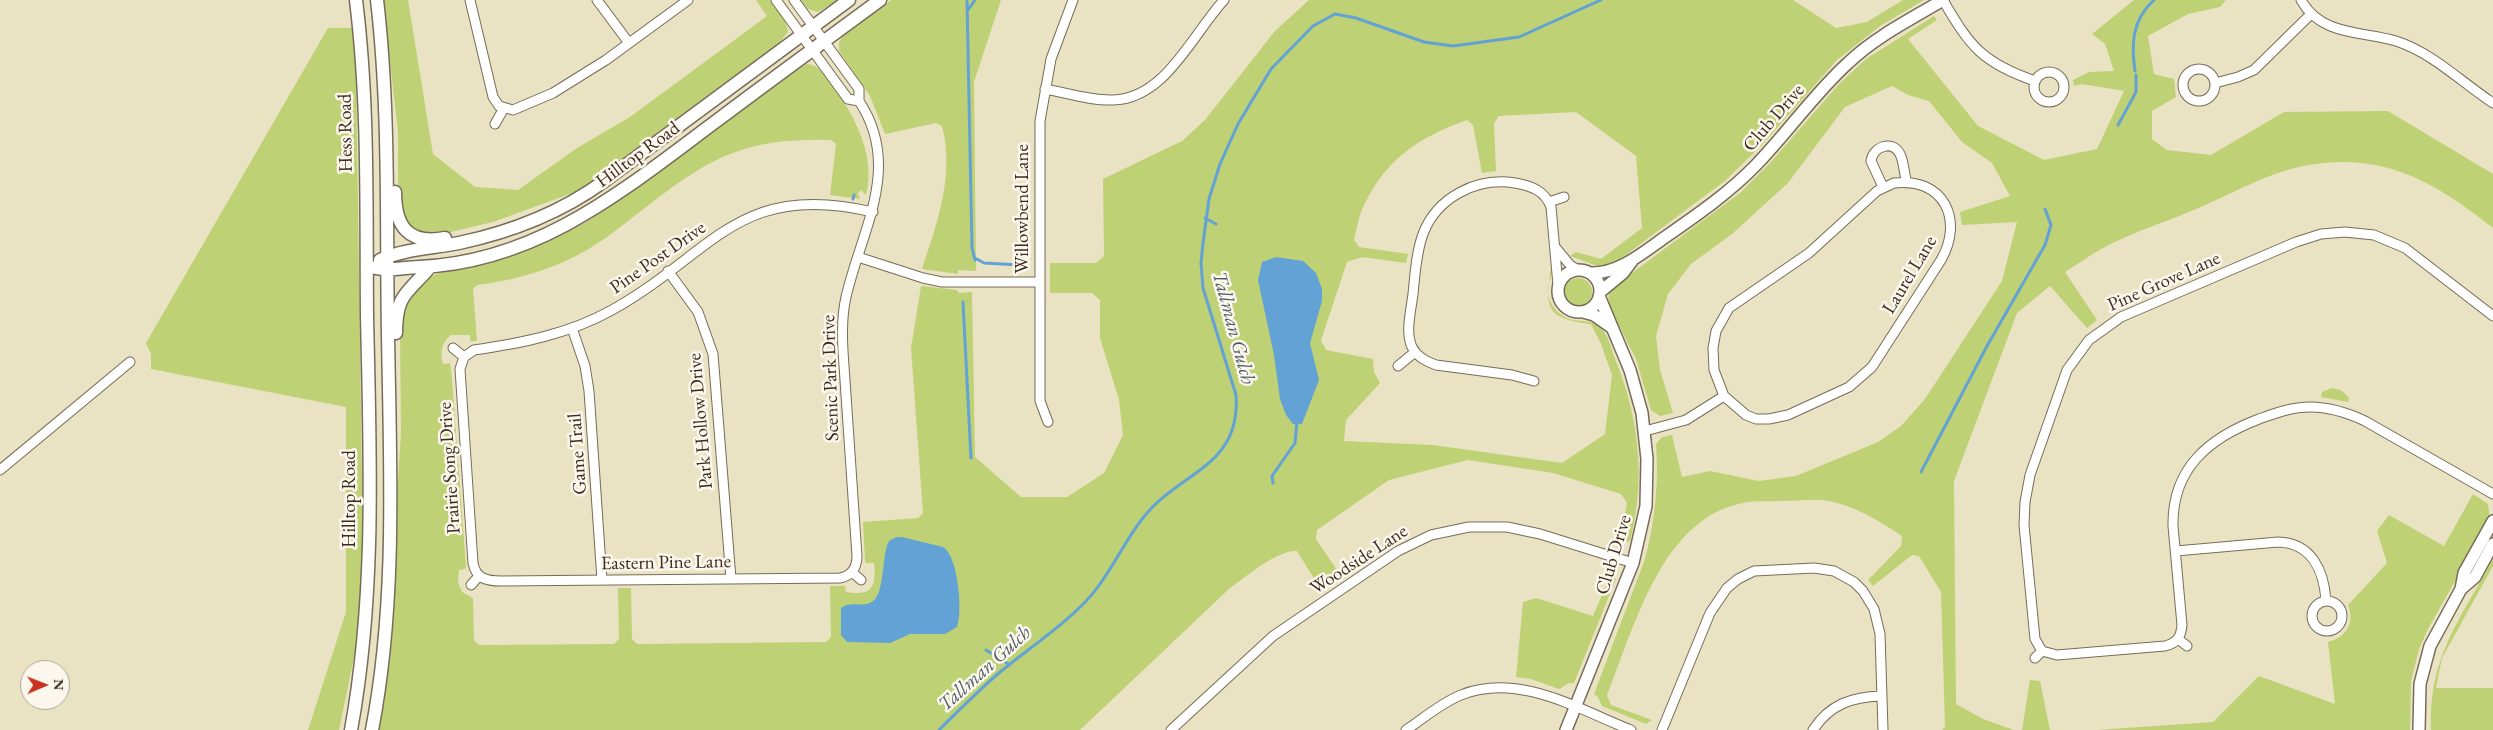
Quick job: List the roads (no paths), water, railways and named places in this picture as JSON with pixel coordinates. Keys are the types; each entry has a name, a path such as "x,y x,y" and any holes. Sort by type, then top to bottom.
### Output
{"main road":[{"name":"Hess Road","path":"356,0 364,94 367,266"},
{"name":"Hess Road","path":"376,0 385,123 387,256"},
{"name":"Hilltop Road","path":"367,266 387,256 474,240 513,228 556,211 590,191 849,0"},
{"name":"Hilltop Road","path":"367,266 387,271 430,268 488,255 522,245 582,217 615,196 880,0"},
{"path":"385,123 394,138 395,208 399,220 407,232 416,238 431,240 495,227 513,228"},
{"name":"Hilltop Road","path":"372,730 379,689 388,601 390,546 387,256"},
{"name":"Hilltop Road","path":"351,730 365,633 369,562 367,266"},
{"path":"389,441 398,426 398,311 407,290 430,268"}],"street":[{"path":"470,0 493,97 496,104 504,108 516,110 553,93 585,74 688,0"},
{"path":"597,0 629,43"},
{"path":"776,0 848,99 859,101"},
{"path":"794,0 824,41"},
{"name":"Willowbend Lane","path":"1048,422 1040,400 1039,150 1045,89 1056,43 1073,0"},
{"path":"1045,89 1109,100 1141,94 1164,76 1224,0"},
{"path":"1943,0 1963,33 1980,53 2002,68 2035,82"},
{"name":"Club Drive","path":"1590,273 1601,274 1632,261 1708,207 1736,184 1765,155 1828,82 1854,58 1893,30 1943,0"},
{"path":"2301,0 2311,14 2330,27 2388,39 2421,52 2493,103"},
{"path":"2215,82 2238,77 2254,70 2311,14"},
{"name":"Scenic Park Drive","path":"824,41 860,89 859,101 873,129 878,156 879,182 873,212 845,304 842,337 857,556 856,565 852,572"},
{"path":"495,124 504,108"},
{"path":"1883,187 1871,161 1874,152 1883,146 1892,147 1898,151 1907,182"},
{"path":"1534,381 1512,375 1436,365 1425,360 1415,352 1408,334 1420,247 1426,228 1437,212 1463,191 1475,185 1494,182 1511,183 1533,188 1542,193 1549,202 1556,248 1554,256 1558,272 1559,300 1573,312 1594,315 1611,326"},
{"name":"Laurel Lane","path":"1907,182 1926,187 1943,201 1951,222 1951,240 1942,260 1872,367 1849,387 1778,418 1752,418 1724,396 1716,378 1712,357 1716,331 1726,312 1737,300 1809,253 1883,187 1907,182"},
{"path":"1549,202 1564,196"},
{"name":"Pine Post Drive","path":"464,357 474,350 512,345 572,328 612,310 733,224 764,211 792,204 813,203 844,205 873,212"},
{"name":"Pine Grove Lane","path":"2042,651 2034,633 2025,533 2028,487 2062,381 2076,356 2100,330 2121,317 2296,242 2338,232 2374,235 2405,248 2493,316"},
{"path":"1556,248 1570,265 1578,270 1590,273 1598,281 1600,294 1594,306 1583,312"},
{"path":"858,257 935,281 1039,282"},
{"name":"Club Drive","path":"1566,730 1633,563 1640,540 1646,506 1647,459 1645,431 1634,381 1600,294 1628,269 1632,261"},
{"path":"1558,285 1564,275 1578,270"},
{"name":"Park Hollow Drive","path":"668,271 700,317 709,337 715,362 731,579"},
{"name":"Game Trail","path":"572,328 586,371 590,391 602,580"},
{"path":"452,348 464,357"},
{"path":"1398,366 1415,352"},
{"name":"Prairie Song Drive","path":"464,357 460,367 473,565 479,576"},
{"path":"0,470 130,362"},
{"path":"1645,431 1686,420 1724,396"},
{"path":"2035,658 2042,651 2057,655 2165,646 2178,639 2182,625 2173,519 2179,488 2194,461 2212,442 2227,433 2292,409 2321,408 2355,416 2493,494"},
{"path":"2419,730 2419,695 2423,665 2434,638 2461,589 2464,573 2493,521"},
{"name":"Woodside Lane","path":"1171,730 1273,636 1402,548 1431,535 1469,527 1507,527 1540,534 1633,563"},
{"path":"2176,551 2278,542 2294,544 2306,551 2318,566 2324,580 2326,602"},
{"path":"2461,589 2475,577 2493,544"},
{"path":"1662,730 1717,600 1738,579 1760,570 1828,569 1859,586 1871,603 1880,627 1882,730"},
{"path":"852,572 861,580"},
{"name":"Eastern Pine Lane","path":"479,576 490,581 840,578 852,572"},
{"path":"471,585 479,576"},
{"path":"2178,639 2187,646"},
{"path":"1406,730 1451,699 1483,689 1518,688 1631,730"},
{"path":"1813,730 1827,713 1841,703 1861,697 1881,696"}],"water":[{"path":"1276,257 1303,261 1316,273 1322,289 1322,301 1310,343 1319,380 1302,424 1293,424 1286,415 1280,399 1274,355 1258,280 1262,262"},
{"path":"902,537 943,547 948,552 956,572 958,584 959,620 957,627 945,634 910,634 890,643 847,642 841,635 841,608 845,605 866,604 875,600 880,588 888,543 894,538"}],"waterway":[{"path":"967,0 972,248 975,260"},
{"path":"968,10 975,0"},
{"name":"Tallman Gulch","path":"939,730 1000,672 1056,628 1088,599 1103,580 1143,518 1173,489 1218,454 1229,438 1235,419 1236,395 1203,288 1201,263 1203,243 1209,199 1220,164 1238,124 1271,69 1313,26 1335,14 1356,18 1424,42 1453,46 1519,37 1601,0"},
{"path":"2135,71 2133,42 2137,24 2154,0"},
{"path":"2118,125 2136,92 2136,75"},
{"path":"853,199 854,195"},
{"path":"1921,472 1987,346 2045,245 2051,225 2045,209"},
{"path":"1205,218 1216,224"},
{"path":"975,258 984,263 1019,265"},
{"path":"963,302 971,458"},
{"path":"1273,483 1272,476 1295,443 1297,421"},
{"path":"986,650 1010,665"}]}
